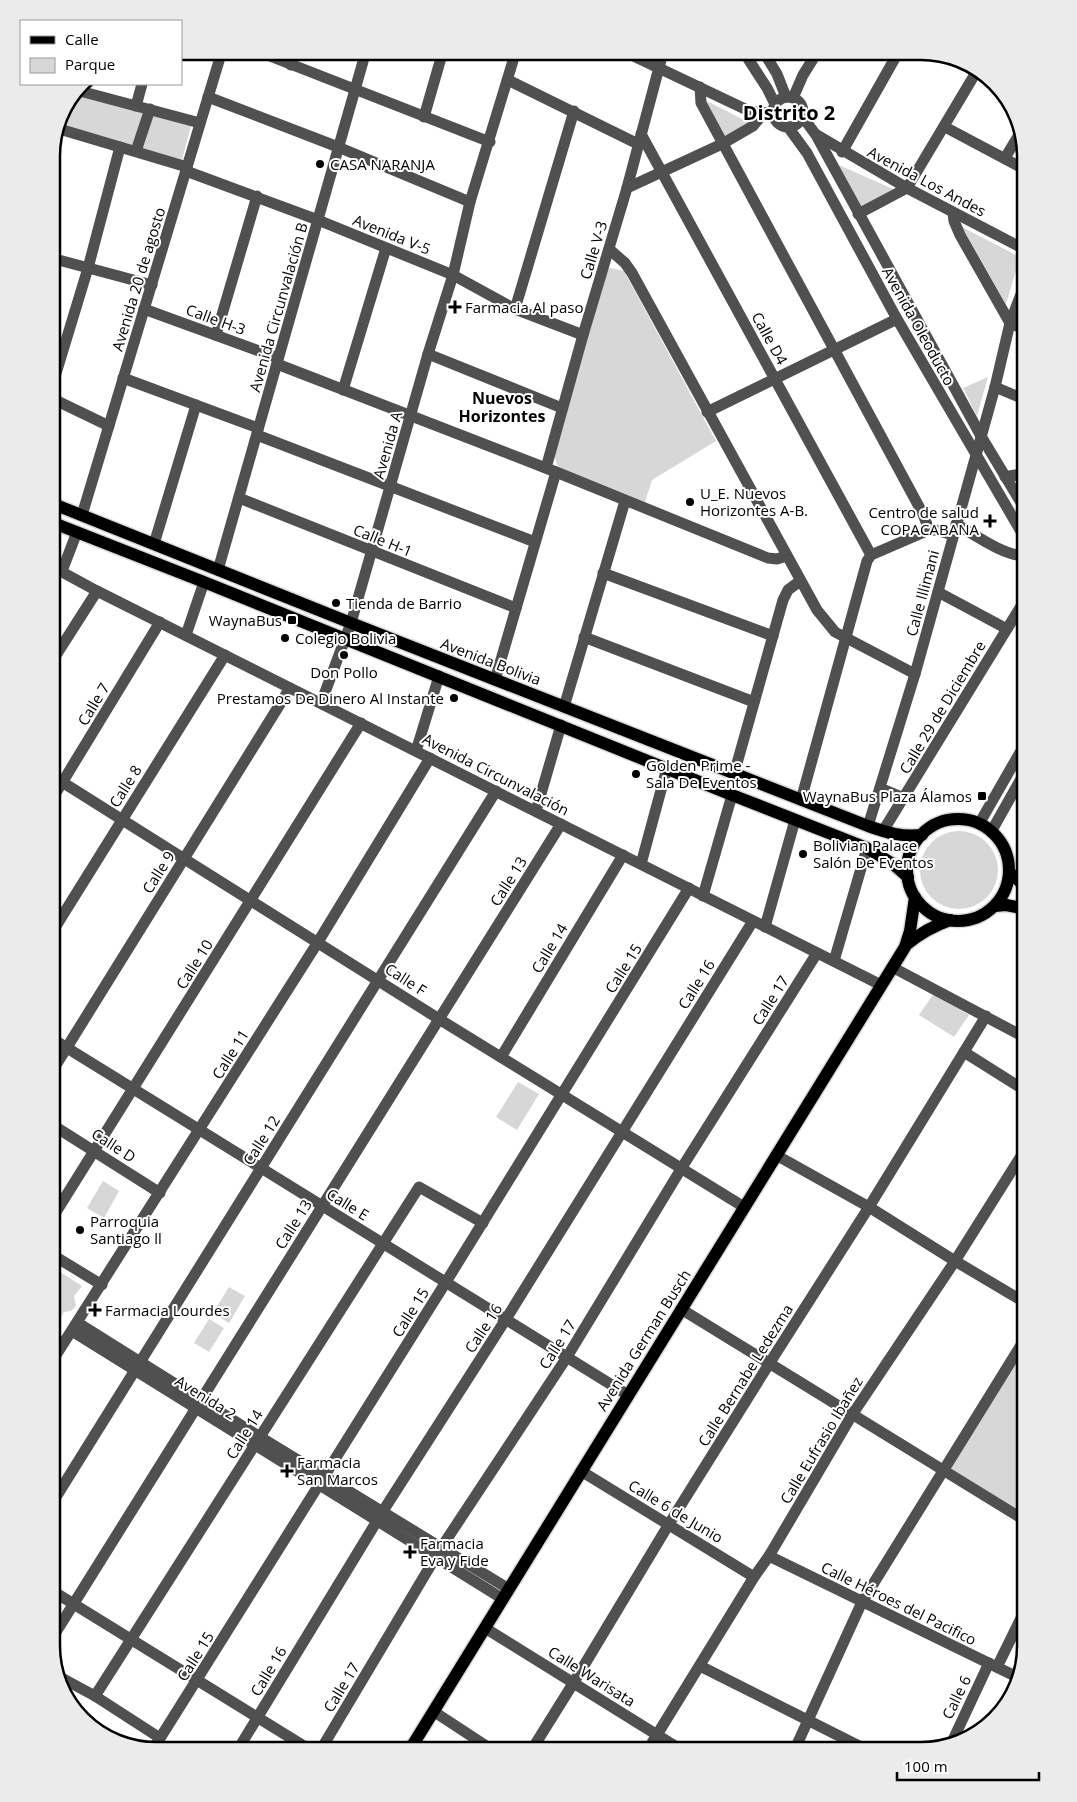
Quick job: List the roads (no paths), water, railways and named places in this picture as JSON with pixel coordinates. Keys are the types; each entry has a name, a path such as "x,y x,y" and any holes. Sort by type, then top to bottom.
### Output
{"main road":[{"name":"Avenida Bolivia","path":"60,506 868,826 904,836 922,836"},
{"path":"60,525 867,848 893,864 908,877"},
{"path":"949,821 969,821 979,824 991,832 1005,849 1009,872 1007,886 995,906 976,918 968,920 950,920 931,913 915,897 908,877 910,855 922,836 934,826 949,821"},
{"path":"1009,872 1017,879"},
{"name":"Avenida German Busch","path":"414,1742 905,946 910,930 915,897"},
{"path":"995,906 1006,905 1017,907"},
{"name":"Avenida German Busch","path":"905,946 933,926 950,920"}],"street":[{"name":"Avenida 20 de agosto","path":"82,515 219,60"},
{"path":"279,60 490,142"},
{"path":"291,65 292,60"},
{"name":"Avenida Circunvalación B","path":"218,570 363,60"},
{"path":"424,117 440,60"},
{"name":"Avenida A","path":"321,703 351,623 428,354 453,275 470,202 490,142 514,60"},
{"path":"642,60 700,86 745,109 760,113 774,108 782,98 790,98"},
{"name":"Calle V-3","path":"495,680 535,542 562,408 627,188 661,60"},
{"path":"748,60 767,88 776,121 788,127 794,126 802,116 801,105 790,98 768,60"},
{"path":"790,98 813,60"},
{"path":"842,152 894,60"},
{"path":"858,214 907,188 974,76"},
{"path":"508,80 640,139"},
{"path":"136,106 142,85"},
{"path":"700,86 701,103 722,144 923,514 929,530"},
{"path":"85,92 200,123"},
{"path":"208,97 338,147 470,202"},
{"path":"136,152 150,110"},
{"path":"515,309 574,111"},
{"path":"627,188 722,144 754,126 760,113"},
{"name":"Avenida Oleoducto","path":"802,116 816,135 981,436 1017,496"},
{"name":"Avenida Oleoducto","path":"788,127 807,153 897,319 1017,525"},
{"path":"945,127 1017,165"},
{"name":"Avenida V-5","path":"63,130 187,169 318,220 453,275 515,309 583,335"},
{"name":"Avenida Los Andes","path":"816,135 842,152 907,188 1017,245"},
{"name":"Calle D4","path":"640,139 662,172 871,556"},
{"path":"1006,158 1016,141"},
{"path":"60,360 88,268 120,147"},
{"path":"216,335 257,196"},
{"path":"953,212 954,221 960,235 1010,323 1017,326"},
{"path":"343,390 386,248"},
{"path":"609,249 625,263 632,273 786,556 825,622 835,632 915,674"},
{"path":"60,260 152,285"},
{"name":"Calle Illimani","path":"868,826 915,674 995,387 1010,323 1017,305"},
{"name":"Calle H-3","path":"144,310 216,335 343,390 551,470 768,558 777,559 786,556"},
{"path":"707,412 897,319"},
{"path":"428,354 562,408"},
{"path":"123,378 196,405 390,486 535,542"},
{"path":"995,387 1017,396"},
{"path":"60,402 109,426"},
{"path":"154,544 196,405"},
{"path":"1006,477 1017,476"},
{"name":"Calle H-1","path":"239,498 516,608"},
{"path":"564,707 625,501"},
{"path":"801,800 864,570 871,556 929,530 954,530 1017,556"},
{"path":"60,563 78,532"},
{"name":"Avenida Circunvalación","path":"60,570 97,591 881,985"},
{"path":"603,573 773,636"},
{"path":"734,774 783,600 788,590 800,581"},
{"path":"186,636 204,582"},
{"path":"60,649 97,591"},
{"path":"938,592 1007,629"},
{"name":"Calle 29 de Diciembre","path":"884,831 1017,613"},
{"name":"Calle 7","path":"60,788 160,622"},
{"path":"584,637 754,702"},
{"name":"Calle 8","path":"60,920 225,655"},
{"path":"416,751 439,676"},
{"name":"Calle 9","path":"60,1059 290,688"},
{"name":"Calle 10","path":"60,1206 361,723"},
{"path":"536,811 562,725"},
{"name":"Calle 11","path":"60,1350 318,942 430,758"},
{"path":"979,824 1017,758"},
{"path":"641,864 667,768"},
{"name":"Calle F","path":"60,781 562,1096 744,1207"},
{"path":"991,832 1017,786"},
{"path":"880,788 904,798"},
{"name":"Calle 12","path":"60,1491 496,791"},
{"path":"704,896 732,795"},
{"path":"765,927 795,820"},
{"name":"Calle 13","path":"60,1626 561,824"},
{"path":"834,961 867,848"},
{"name":"Calle 14","path":"501,1057 623,855"},
{"name":"Calle 15","path":"157,1742 483,1224 689,888"},
{"name":"Calle 16","path":"243,1742 380,1516 506,1319 754,921"},
{"name":"Calle 17","path":"325,1742 439,1553 567,1357 681,1169 817,953"},
{"path":"892,967 1017,1033"},
{"name":"Calle Bernabe Ledezma","path":"537,1742 669,1524 869,1207 986,1016"},
{"name":"Calle E","path":"60,1044 628,1395"},
{"path":"964,1052 1017,1085"},
{"name":"Calle D","path":"60,1129 160,1193"},
{"path":"776,1154 869,1207 1017,1298"},
{"name":"Calle Eufrasio Ibañez","path":"652,1742 754,1577 769,1556 852,1415 955,1261 1017,1162"},
{"name":"Calle 14","path":"95,1696 419,1187 483,1224"},
{"path":"60,1259 102,1285"},
{"path":"681,1309 1017,1516"},
{"name":"Avenida 2","path":"75,1327 506,1594"},
{"path":"798,1742 862,1602 1017,1351"},
{"name":"Calle 6 de Junio","path":"581,1472 754,1577"},
{"name":"Calle Héroes del Pacifico","path":"769,1556 1013,1675"},
{"path":"60,1595 298,1742"},
{"name":"Calle 6","path":"955,1736 1017,1624"},
{"name":"Calle Warisata","path":"485,1628 669,1742"},
{"path":"700,1666 852,1742"},
{"path":"66,1681 95,1696 160,1738"},
{"path":"433,1711 480,1742"}],"place":[{"name":"CASA NARANJA","path":"320,164"},
{"name":"Farmacia Al paso","path":"455,307"},
{"name":"U_E. Nuevos Horizontes A-B.","path":"690,502"},
{"name":"Centro de salud COPACABANA","path":"990,521"},
{"name":"Tienda de Barrio","path":"336,603"},
{"name":"WaynaBus","path":"292,620"},
{"name":"Colegio Bolivia","path":"285,638"},
{"name":"Don Pollo","path":"344,655"},
{"name":"Prestamos De Dinero Al Instante","path":"454,698"},
{"name":"Golden Prime - Sala De Eventos","path":"636,774"},
{"name":"WaynaBus Plaza Álamos","path":"982,796"},
{"name":"Bolivian Palace Salón De Eventos","path":"803,854"},
{"name":"Parroquia Santiago ll","path":"80,1230"},
{"name":"Farmacia Lourdes","path":"95,1310"},
{"name":"Farmacia San Marcos","path":"287,1471"},
{"name":"Farmacia Eva y Fide","path":"410,1552"}],"district":[{"name":"Distrito 2","path":"789,112"},
{"name":"Nuevos Horizontes","path":"502,407"}]}
